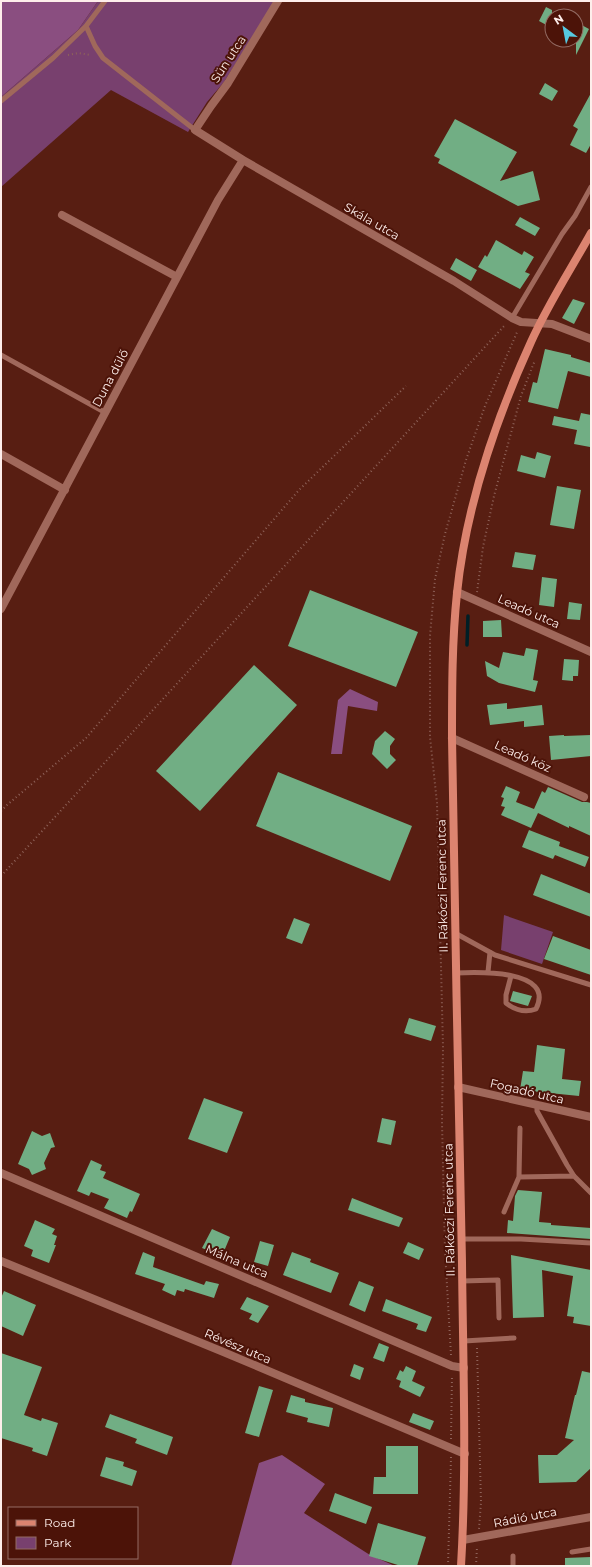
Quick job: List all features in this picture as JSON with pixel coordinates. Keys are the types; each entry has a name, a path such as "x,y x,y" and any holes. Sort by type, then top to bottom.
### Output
{"main road":[{"name":"II. Rákóczi Ferenc utca","path":"461,1566 465,1454 464,1341 452,738 452,669 457,592 464,548 474,504 491,441 505,402 540,324 591,233"}],"street":[{"name":"Sün utca","path":"195,130 228,83 278,1"},
{"name":"Skála utca","path":"195,130 243,160 454,281 512,318 521,322 552,324 591,339"},
{"name":"Duna dűlő","path":"1,609 218,200 243,160"},
{"path":"62,215 177,277"},
{"path":"1,454 65,490"},
{"name":"Leadó utca","path":"457,592 591,652"},
{"name":"Leadó köz","path":"452,738 584,797"},
{"name":"Fogadó utca","path":"458,1087 591,1117"},
{"name":"Málna utca","path":"1,1173 452,1366 464,1368"},
{"name":"Révész utca","path":"1,1261 465,1454"},
{"name":"Rádió utca","path":"463,1540 591,1517"}],"lane":[{"path":"1,101 53,58 86,26 105,1"},
{"path":"86,26 95,46 103,58 195,130"},
{"path":"512,318 562,234 575,216 591,187"},
{"path":"1,355 106,413"},
{"path":"455,933 495,955 591,985"},
{"path":"488,972 490,952"},
{"path":"456,973 488,972 521,977 534,987 540,995 536,1009 528,1012 506,1003 506,995 511,976"},
{"path":"538,1106 537,1111 574,1176 591,1193"},
{"path":"504,1212 519,1176 520,1128"},
{"path":"519,1176 574,1176"},
{"path":"461,1239 522,1239 591,1243"},
{"path":"462,1281 498,1280 499,1318"},
{"path":"464,1341 514,1338"},
{"path":"572,1552 591,1549"},
{"path":"513,1566 514,1556"}],"path":[{"path":"53,58 78,53 103,58"},
{"path":"1,876 501,330"},
{"path":"1,811 86,738 299,490 406,386"},
{"path":"476,600 483,547 494,496 520,396"},
{"path":"437,803 443,1047 442,1122 445,1251 452,1366 448,1566"},
{"path":"476,1566 481,1502 477,1341"}],"green space":[{"path":"98,1 275,1 224,82 207,102 188,132 111,90 1,187 1,97 78,30"},
{"path":"504,915 553,932 542,964 501,950"}],"shaded area":[{"path":"1,1 98,1 78,30 1,97"},
{"path":"350,689 378,702 377,711 348,706 342,754 331,754 338,700"},
{"path":"282,1455 325,1484 304,1513 370,1555 395,1566 231,1566 259,1463"}],"building":[{"path":"544,11 544,24 539,21"},
{"path":"584,26 589,29 584,39"},
{"path":"576,48 580,48 576,55"},
{"path":"545,83 558,91 552,101 539,94"},
{"path":"591,93 591,144 586,153 570,145 578,129 573,126"},
{"path":"455,119 517,152 500,181 533,171 540,200 518,206 438,163 440,159 434,156"},
{"path":"520,217 540,228 535,236 515,225"},
{"path":"496,240 522,255 524,251 534,257 525,272 530,274 520,289 478,267 485,255 487,257"},
{"path":"456,258 477,270 471,281 450,269"},
{"path":"573,299 585,303 574,324 562,318"},
{"path":"545,349 571,355 571,357 591,363 591,377 568,371 558,409 528,402 533,382 537,383"},
{"path":"581,413 591,415 590,447 574,444 577,430 552,425 554,416 579,421"},
{"path":"537,452 551,456 545,478 517,471 521,455 535,459"},
{"path":"557,486 581,490 574,529 550,525"},
{"path":"515,552 536,555 533,570 512,567"},
{"path":"542,577 557,579 554,607 539,605"},
{"path":"310,590 418,632 396,687 288,646"},
{"path":"569,602 582,604 580,620 567,619"},
{"path":"501,620 502,637 483,637 483,621"},
{"path":"526,648 538,650 533,680 538,681 535,692 499,683 487,676 485,661 499,668 503,652 524,656"},
{"path":"564,659 579,660 578,676 573,676 573,681 562,680"},
{"path":"254,665 297,705 200,811 156,771"},
{"path":"507,703 507,709 542,705 544,725 524,727 524,721 490,725 487,705"},
{"path":"385,731 395,739 390,746 390,754 396,760 387,769 372,754 375,741"},
{"path":"591,735 591,756 551,760 549,736"},
{"path":"278,772 412,826 390,881 256,826"},
{"path":"506,786 520,792 516,802 534,809 542,791 545,793 548,787 582,802 591,803 591,836 569,826 569,828 538,813 531,828 501,815 505,807 501,806 504,798 501,797"},
{"path":"529,830 560,842 559,846 589,857 585,867 555,855 553,859 522,847"},
{"path":"541,874 591,894 591,917 533,895"},
{"path":"294,918 310,924 302,944 286,938"},
{"path":"553,936 591,950 591,975 544,959"},
{"path":"513,991 532,996 528,1006 510,1001"},
{"path":"409,1018 436,1026 431,1041 404,1033"},
{"path":"537,1045 565,1049 562,1079 581,1081 579,1096 520,1090 523,1071 534,1072"},
{"path":"204,1098 243,1112 227,1153 188,1139"},
{"path":"382,1118 396,1121 391,1145 377,1142"},
{"path":"32,1131 42,1136 50,1133 55,1147 51,1148 44,1163 46,1169 32,1175 29,1169 18,1164"},
{"path":"91,1160 102,1165 100,1170 106,1172 103,1178 140,1194 132,1212 130,1211 127,1218 104,1208 109,1199 91,1192 89,1196 77,1191"},
{"path":"518,1190 542,1192 539,1222 551,1223 551,1225 591,1228 591,1239 507,1233 508,1220 513,1221 515,1196"},
{"path":"352,1198 403,1218 399,1227 348,1210"},
{"path":"35,1220 55,1229 52,1234 57,1236 54,1245 56,1245 49,1263 31,1256 33,1250 24,1246"},
{"path":"212,1229 230,1237 222,1256 202,1248"},
{"path":"260,1241 274,1245 268,1266 254,1262"},
{"path":"408,1242 424,1249 419,1260 403,1253"},
{"path":"143,1252 155,1257 153,1267 204,1285 206,1281 219,1284 214,1298 185,1289 184,1292 177,1290 175,1296 162,1290 165,1284 135,1274"},
{"path":"292,1252 311,1259 310,1262 339,1273 331,1293 283,1275"},
{"path":"511,1255 591,1270 591,1326 573,1323 574,1317 567,1316 573,1276 542,1270 544,1317 513,1318"},
{"path":"359,1281 374,1287 365,1312 349,1305"},
{"path":"4,1291 36,1305 23,1336 1,1326 1,1298"},
{"path":"247,1297 269,1306 258,1323 249,1319 252,1314 240,1309"},
{"path":"386,1299 432,1317 426,1332 416,1329 418,1324 382,1311"},
{"path":"379,1343 389,1347 384,1362 373,1358"},
{"path":"1,1353 42,1367 24,1415 41,1421 42,1418 58,1423 47,1456 32,1451 33,1448 1,1438"},
{"path":"354,1364 364,1368 360,1380 350,1376"},
{"path":"406,1366 416,1371 412,1381 425,1387 420,1397 399,1387 401,1381 396,1379 400,1370 403,1372"},
{"path":"582,1371 591,1373 591,1468 576,1482 539,1483 538,1455 557,1455 574,1440 565,1438"},
{"path":"259,1386 273,1390 259,1437 245,1433"},
{"path":"291,1395 305,1399 305,1402 333,1408 329,1427 307,1422 308,1418 286,1412"},
{"path":"413,1413 434,1421 430,1430 409,1422"},
{"path":"110,1414 173,1437 167,1455 135,1443 137,1439 105,1427"},
{"path":"386,1446 418,1446 418,1494 373,1494 374,1477 386,1477"},
{"path":"106,1457 124,1462 123,1466 137,1471 132,1486 100,1476"},
{"path":"335,1493 372,1507 366,1524 329,1511"},
{"path":"378,1523 426,1537 417,1566 401,1566 369,1556"},
{"path":"591,1557 591,1566 565,1566 565,1558"}],"waterway":[{"path":"467,645 468,616"}]}
